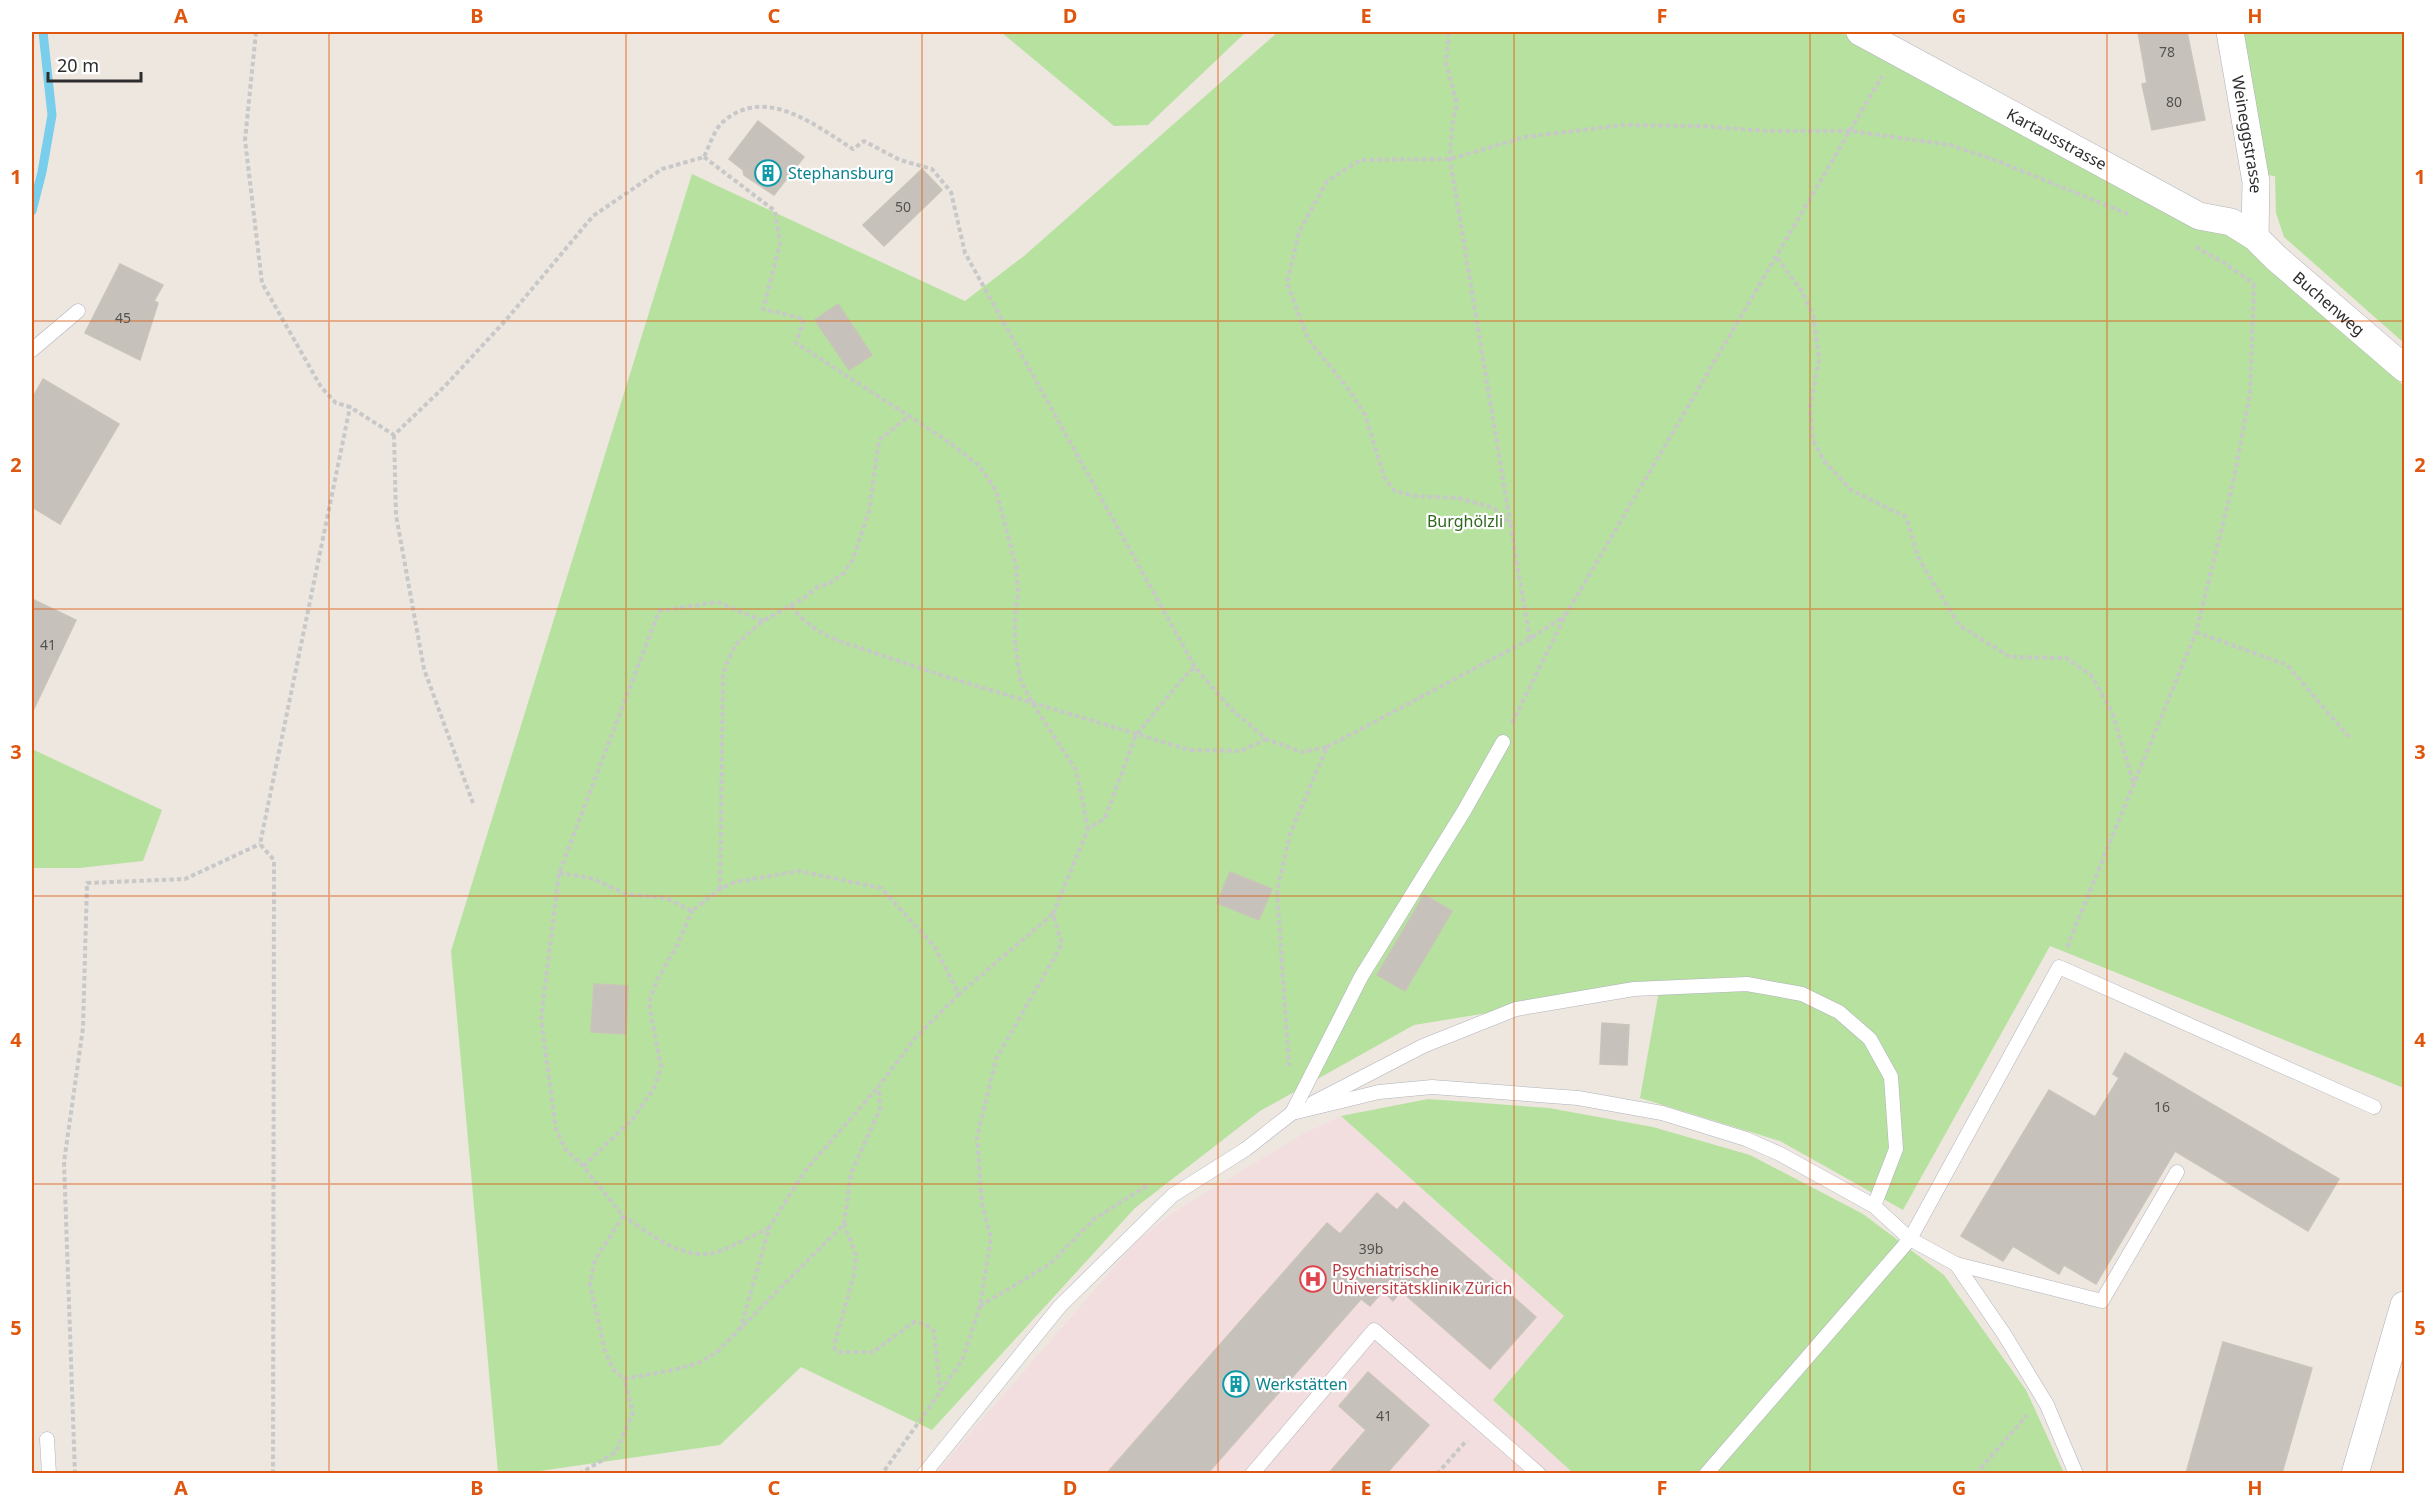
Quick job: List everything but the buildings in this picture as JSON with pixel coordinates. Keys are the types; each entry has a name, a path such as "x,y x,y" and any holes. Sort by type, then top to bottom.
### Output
{"street":[{"name":"Kartausstrasse","path":"1860,32 2199,216 2231,222 2255,237"},
{"name":"Weineggstrasse","path":"2230,32 2256,182 2255,237"},
{"name":"Buchenweg","path":"2255,237 2276,258 2404,368"},
{"path":"2355,1473 2404,1305"}],"lane":[{"path":"32,350 78,311"},
{"path":"1293,1113 1361,977 1464,812 1503,742"},
{"path":"1706,1473 1910,1239 2059,967 2373,1107"},
{"path":"924,1473 1060,1306 1173,1195 1246,1149 1293,1113 1423,1046 1516,1009 1634,989 1747,984 1802,994 1839,1012 1870,1039 1891,1077 1896,1149 1874,1206"},
{"path":"1293,1113 1379,1092 1432,1087 1578,1098 1662,1113 1746,1139 1780,1154 1874,1206 1910,1239 1956,1264 2102,1301 2176,1172"},
{"path":"1956,1264 2004,1334 2042,1397 2076,1473"},
{"path":"1252,1473 1374,1330 1539,1473"},
{"path":"47,1440 49,1473"}],"path":[{"path":"256,32 245,140 262,283 321,387 336,403 350,406 394,435"},
{"path":"1449,32 1446,64 1456,104 1450,159 1530,639"},
{"path":"1503,742 1565,615 1777,258 1896,52"},
{"path":"473,803 424,669 396,515 394,435 506,320 593,216 662,169 704,157 723,122 743,109 773,105 807,120 853,149 864,141 900,160 932,169 951,192 965,253 1195,667 1230,708 1266,739 1302,752 1327,747 1530,639 1565,615"},
{"path":"1510,523 1494,508 1458,498 1415,496 1395,491 1385,479 1365,415 1349,390 1308,339 1287,283 1299,232 1327,181 1360,160 1450,159 1525,137 1623,125 1701,126 1765,131 1851,131 1950,145 1995,160 2134,216"},
{"path":"704,157 775,211 780,244 763,309 804,318 796,343 949,442 978,465 996,491 1016,566 1018,593 1015,642 1020,679 1031,701 1076,770 1088,829 1053,914 959,993 916,1037 879,1086 804,1172 769,1228 740,1331"},
{"path":"2196,247 2226,264 2254,284"},
{"path":"1777,258 1802,291 1813,315 1818,338 1819,359 1810,409 1813,440 1824,461 1851,490 1906,517 1919,559 1959,626 2010,657 2066,658 2091,675 2112,712 2134,786"},
{"path":"2059,967 2196,632 2233,483 2250,393 2254,284 2276,258"},
{"path":"260,844 350,406"},
{"path":"720,890 723,673 735,645 763,621 804,598 817,586 830,583 844,573 853,559 869,511 879,440 908,417"},
{"path":"763,621 717,602 659,611 559,873 540,1019 556,1129 566,1150 583,1166 623,1216 673,1248 695,1254 716,1252 769,1228"},
{"path":"791,606 802,620 839,641 1136,735 1190,750 1217,752 1241,751 1266,739"},
{"path":"2196,632 2288,665 2349,737"},
{"path":"1088,829 1105,818 1136,735 1195,667"},
{"path":"1293,1113 1277,891 1290,834 1327,747"},
{"path":"75,1473 64,1162 83,1028 87,883 185,879 260,844"},
{"path":"260,844 274,860 273,1473"},
{"path":"583,1166 632,1120 654,1088 661,1067 649,1003 657,980 677,945 692,911 735,882 799,871 881,888 934,946 959,993"},
{"path":"559,873 591,878 626,894 666,898 692,911"},
{"path":"882,1473 962,1361 980,1306 991,1237 982,1204 977,1137 996,1059 1062,944 1053,914"},
{"path":"879,1086 880,1108 851,1173 844,1224 856,1255 854,1274 835,1348 840,1352 873,1352 914,1322 925,1324 934,1331 940,1390"},
{"path":"579,1473 616,1452 633,1412 624,1379 613,1369 605,1351 590,1284 595,1260 623,1216"},
{"path":"624,1379 698,1362 716,1353 844,1224"},
{"path":"1976,1473 2042,1397"},
{"path":"1437,1473 1481,1424"}],"shaded area":[{"name":"Psychiatrische Universitätsklinik Zürich","path":"1341,1116 1564,1317 1494,1400 1573,1473 935,1474 1136,1242 1172,1213 1303,1134"}],"green space":[{"path":"1001,32 1246,32 1148,125 1114,126"},
{"name":"Burghölzli","path":"1278,32 1840,32 2276,258 2335,321 2404,386 2404,1088 2050,946 1903,1210 1780,1141 1640,1098 1660,985 1414,1025 1260,1111 1135,1208 932,1430 801,1367 720,1445 526,1473 498,1473 451,951 692,174 965,301 1024,256"},
{"path":"2243,32 2404,32 2404,343 2284,237 2276,213 2275,176 2266,175"},
{"path":"32,749 162,810 143,861 79,868 32,868"},
{"path":"1428,1099 1549,1108 1653,1127 1750,1155 1863,1214 1944,1275 2026,1390 2064,1473 1573,1473 1493,1400 1564,1316 1341,1116"}],"waterway":[{"path":"32,211 42,172 52,115 43,32"}],"place":[{"name":"Stephansburg","path":"768,173"},
{"name":"Psychiatrische Universitätsklinik Zürich","path":"1313,1279"},
{"name":"Werkstätten","path":"1236,1384"}]}
